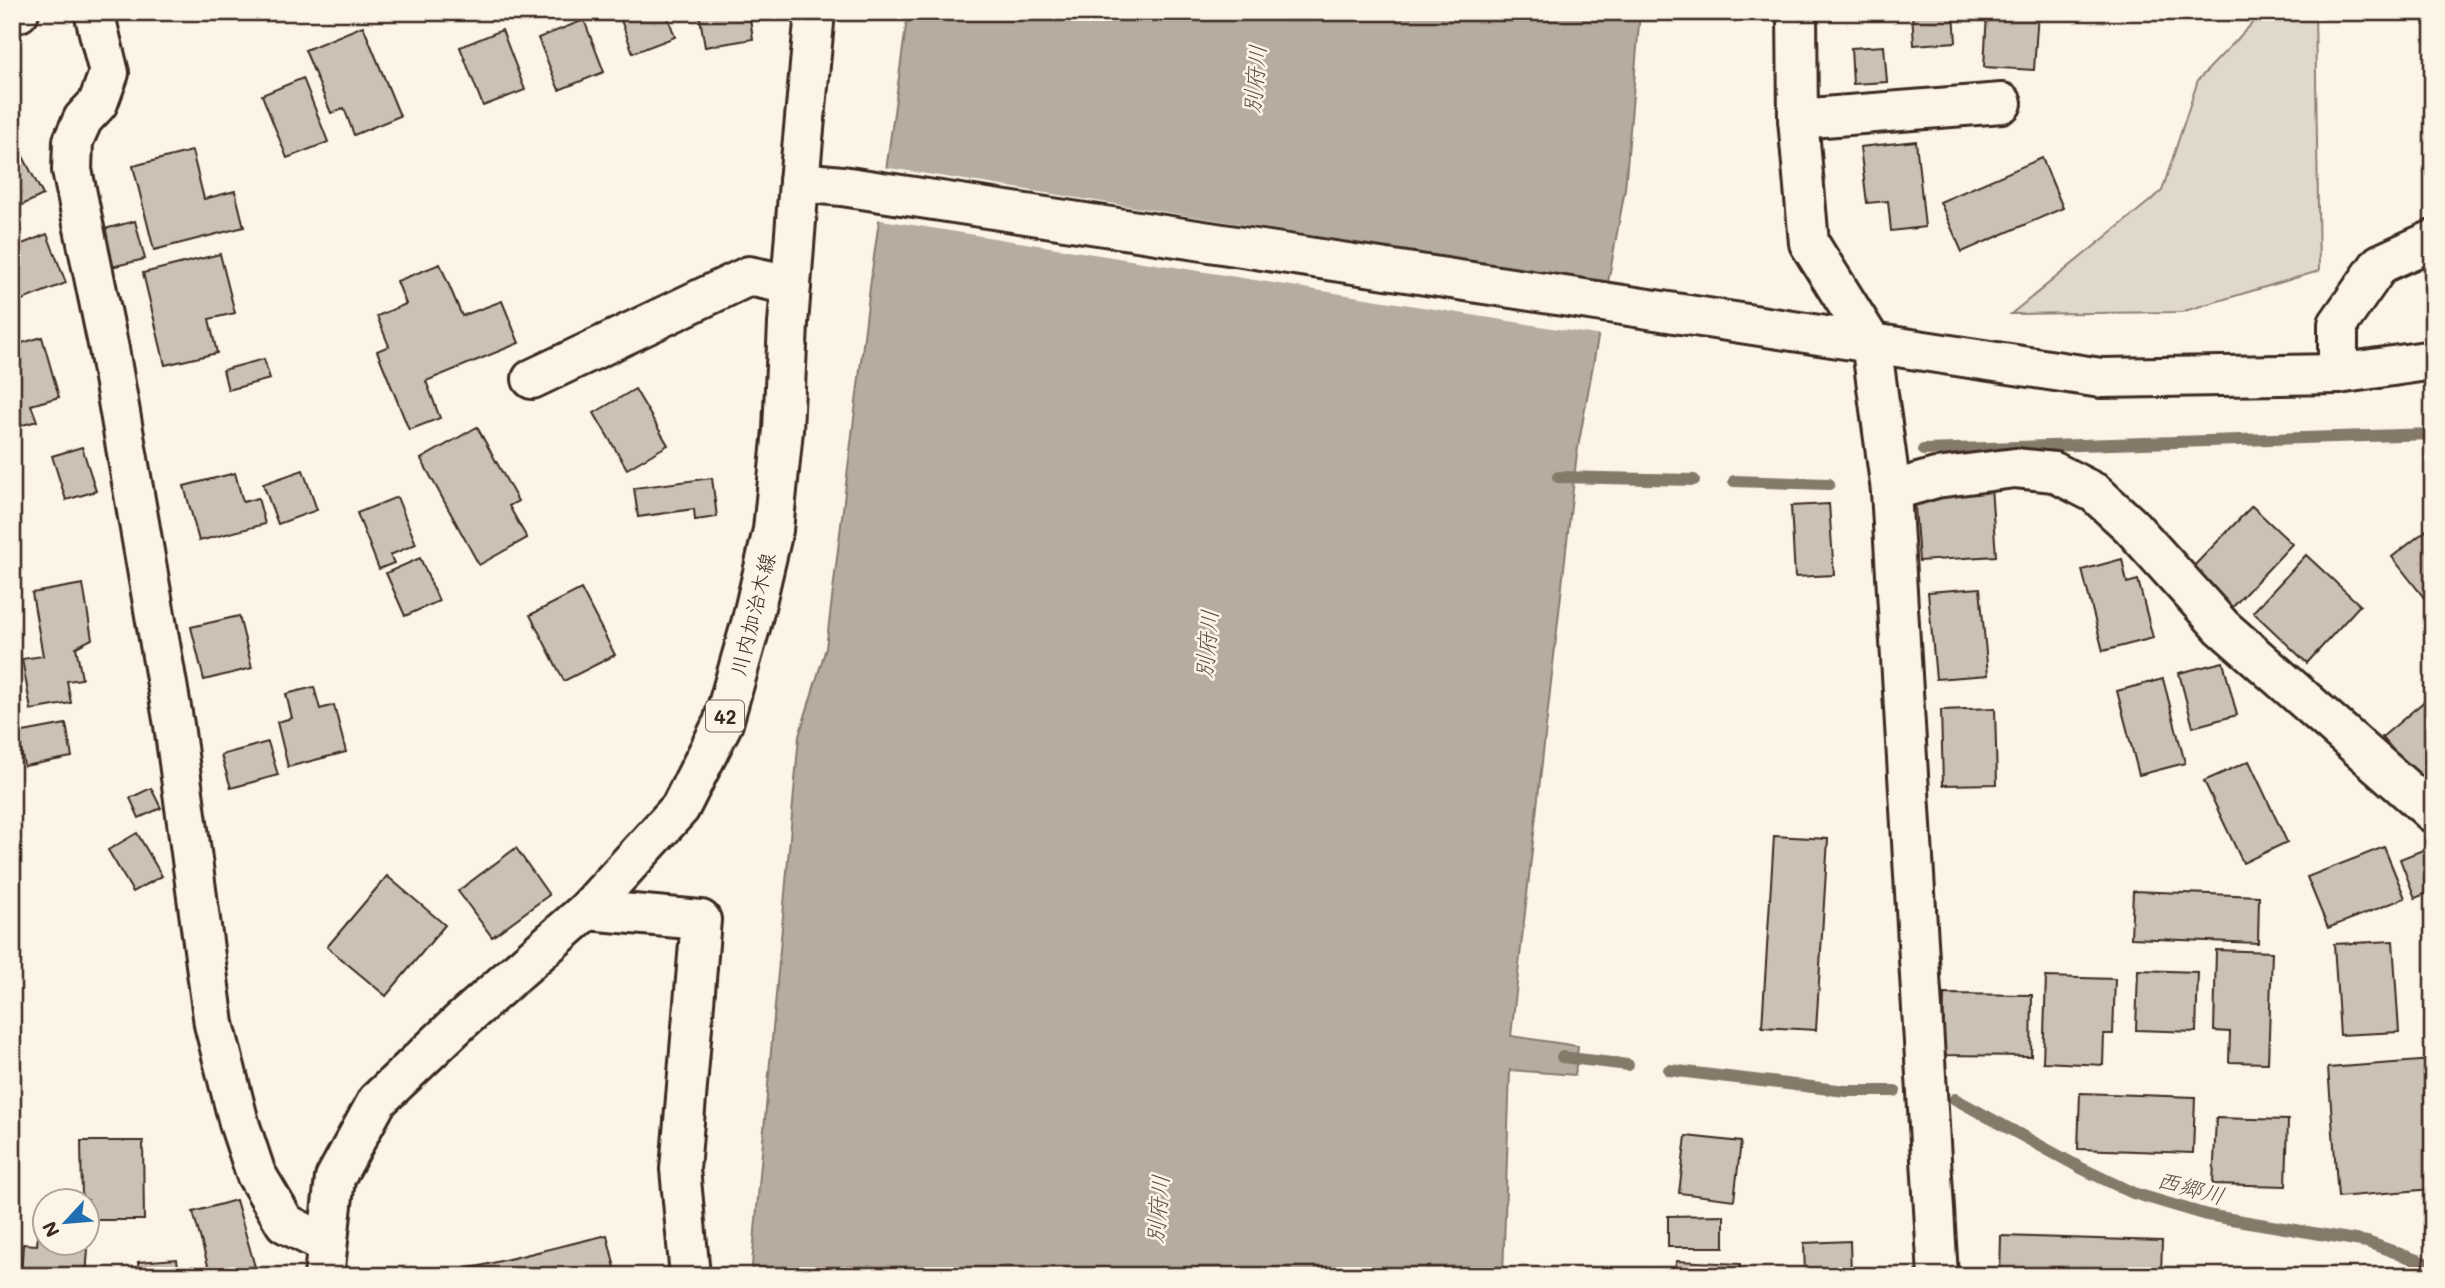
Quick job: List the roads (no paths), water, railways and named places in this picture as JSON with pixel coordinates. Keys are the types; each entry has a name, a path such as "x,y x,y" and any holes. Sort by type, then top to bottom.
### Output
{"street":[{"path":"12,14 19,12"},
{"path":"94,12 109,73 98,103 83,119 73,141 72,170 109,349 174,725 214,1024 239,1124 256,1174 285,1223 325,1260"},
{"name":"川内加治木線","path":"325,1260 335,1178 377,1101 460,1022 587,910 680,808 723,723 751,624 773,530 783,429 799,182 815,12"},
{"path":"1797,12 1798,119 1809,243 1871,342 1891,491 1938,1276"},
{"path":"1798,119 2002,103"},
{"path":"799,182 842,186 1722,318 2101,378 2338,374 2433,360"},
{"path":"2338,374 2338,324 2380,264 2433,240"},
{"path":"532,379 749,276 791,285"},
{"path":"1891,491 1936,478 2015,468 2054,472 2095,493 2131,526 2222,627 2433,813"},
{"path":"587,910 701,920 680,1169 690,1276"}],"water":[{"name":"別府川","path":"908,12 1640,12 1625,189 1577,453 1511,1036 1578,1046 1575,1075 1510,1070 1503,1276 751,1276 799,736 826,648 872,271"}],"waterway":[{"path":"1923,450 2433,434"},
{"path":"1558,477 1694,480"},
{"path":"1734,481 1829,484"},
{"path":"1562,1057 1628,1065"},
{"name":"西郷川","path":"1669,1070 1846,1091 1895,1091"},
{"name":"西郷川","path":"1955,1099 2081,1168 2133,1193 2207,1215 2367,1242 2433,1266"}]}
